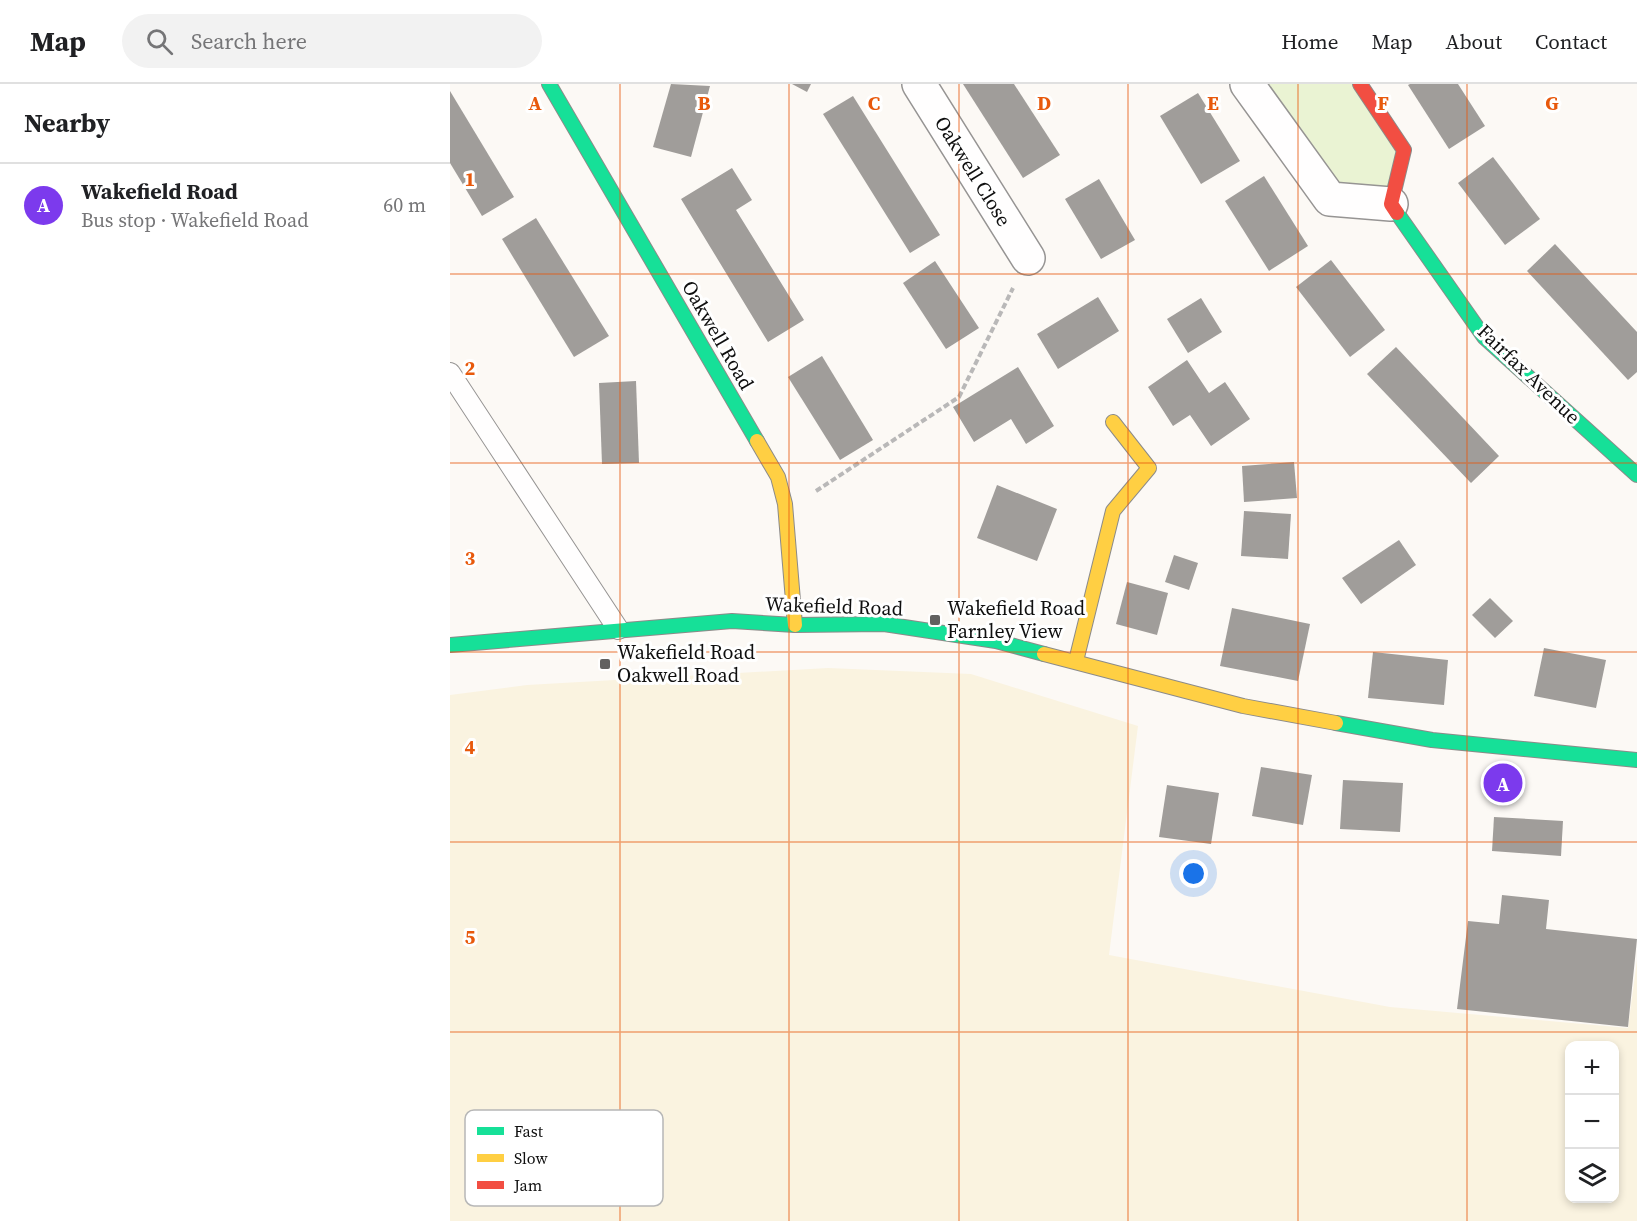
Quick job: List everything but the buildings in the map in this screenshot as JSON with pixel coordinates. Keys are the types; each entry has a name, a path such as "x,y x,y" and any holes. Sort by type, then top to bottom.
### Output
{"street":[{"name":"Oakwell Road","path":"549,84 778,477 785,504 795,625"},
{"name":"Oakwell Close","path":"919,84 1028,258"},
{"path":"1247,84 1330,199 1391,204 1404,150 1360,84"},
{"name":"Fairfax Avenue","path":"1391,204 1484,337 1637,475"},
{"path":"1076,661 1113,511 1149,468 1113,422"},
{"name":"Wakefield Road","path":"450,645 618,628 732,621 795,625 884,624 996,641 1243,706 1432,740 1637,760"}],"lane":[{"path":"450,373 618,628"}],"path":[{"path":"785,504 827,486 959,397 1028,258"}],"shaded area":[{"path":"828,668 971,674 1138,726 1109,955 1390,1007 1628,1028 1637,960 1637,1221 450,1221 450,695 527,685"}],"green space":[{"path":"1247,84 1360,84 1404,150 1391,204 1330,199"}],"traffic: fast":[{"path":"549,84 757,441"},
{"path":"1397,213 1484,337 1637,475"},
{"path":"450,645 732,621 795,625 884,624 996,641 1044,654"},
{"path":"1336,723 1432,740 1637,760"}],"traffic: slow":[{"path":"1076,661 1113,511 1149,468 1113,422"},
{"path":"757,441 778,477 785,504 795,625"},
{"path":"1044,654 1243,706 1336,723"}],"traffic: jam":[{"path":"1360,84 1404,150 1391,204 1397,213"}],"place":[{"name":"Wakefield Road Farnley View","path":"935,620"},
{"name":"Wakefield Road Oakwell Road","path":"605,664"},
{"name":"Wakefield Road","path":"1503,783"}]}
